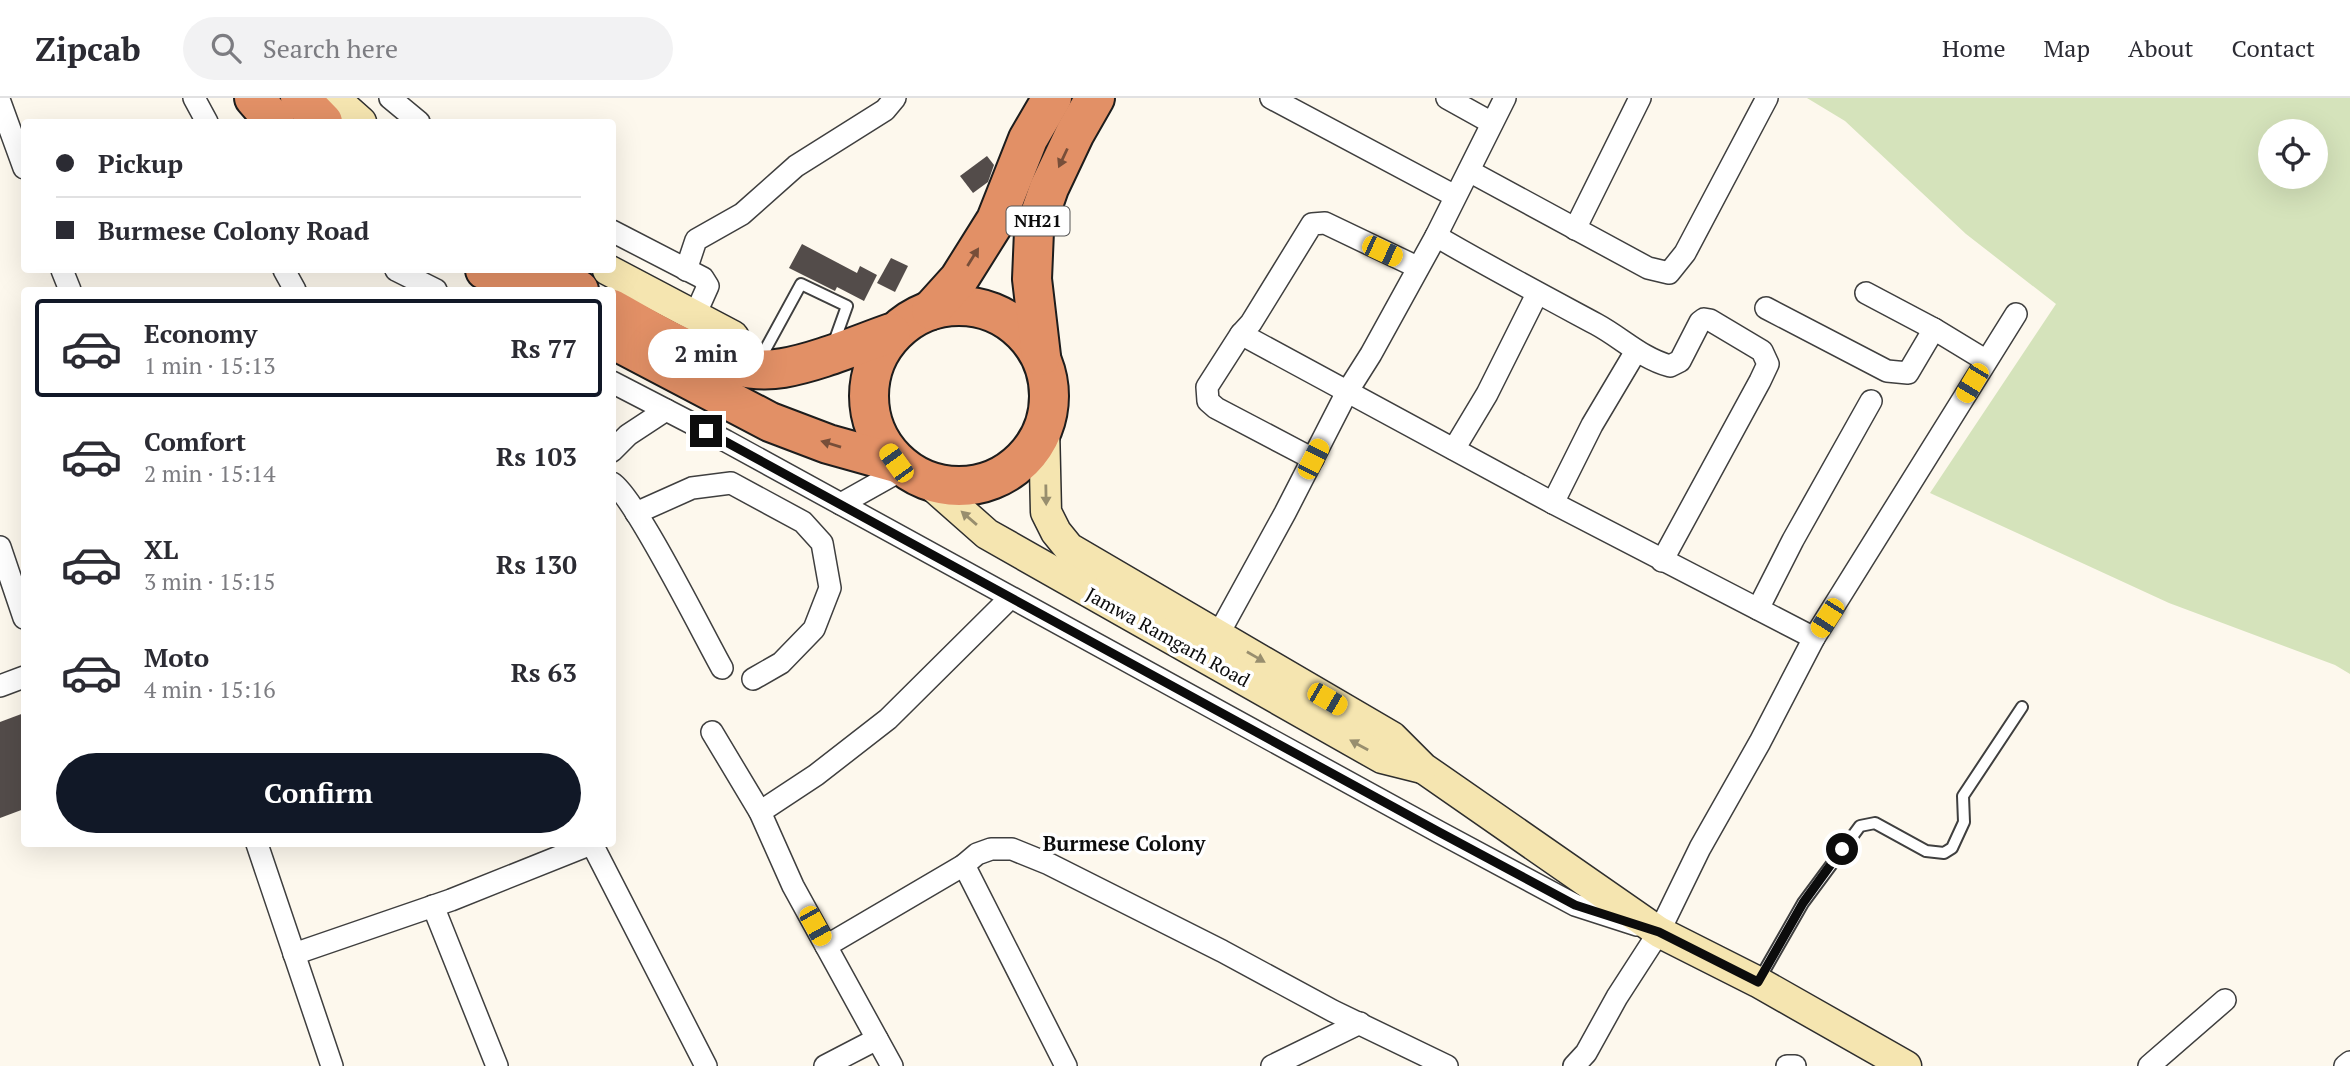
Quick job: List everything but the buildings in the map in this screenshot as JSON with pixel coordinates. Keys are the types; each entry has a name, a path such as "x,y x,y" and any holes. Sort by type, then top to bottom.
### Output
{"highway":[{"path":"254,98 272,119"},
{"path":"300,98 320,119"},
{"name":"NH21","path":"930,310 959,279 996,220 1028,139 1052,98"},
{"name":"NH21","path":"1041,356 1020,328 990,309 954,304 920,312 891,333 874,365 867,399 875,434 909,471 961,490 999,480 1024,460 1044,426 1049,391 1041,356 1032,279 1034,231 1049,188 1095,98"},
{"path":"491,273 517,287"},
{"path":"548,273 573,287"},
{"path":"616,311 691,352 753,369 782,368 891,333"},
{"name":"Jamwa Ramgarh Road","path":"616,341 770,422 909,471"}],"main road":[{"path":"334,98 358,119"},
{"path":"614,273 733,335 753,369"},
{"name":"Jamwa Ramgarh Road","path":"1044,426 1046,512 1056,532 1069,548 1392,737 1423,768 1659,932 1758,982 1906,1066"},
{"name":"Jamwa Ramgarh Road","path":"909,471 987,534 1047,569 1382,758 1423,768"}],"street":[{"path":"390,98 415,119"},
{"path":"686,270 696,240 741,214 796,166 885,110 895,98"},
{"path":"1270,98 1455,197"},
{"path":"1447,98 1492,123"},
{"path":"1219,635 1347,392 1436,236 1505,98"},
{"path":"1575,229 1640,98"},
{"path":"1469,172 1648,268 1669,273 1685,253 1767,98"},
{"path":"0,103 21,160"},
{"path":"1313,459 1216,408 1208,401 1207,387 1251,323 1312,224 1325,223 1417,267"},
{"path":"616,233 703,278 708,286 695,315"},
{"path":"1436,236 1599,326 1653,361 1670,366 1680,361 1700,322 1710,320 1762,351 1768,364 1662,561"},
{"path":"402,273 430,287"},
{"path":"1866,293 1985,360"},
{"path":"1454,449 1487,394 1537,294"},
{"path":"1766,308 1887,371 1908,373 1934,329"},
{"path":"1574,1066 1586,1052 1617,996 1659,932 1700,848 1760,742 1814,638 2016,314"},
{"path":"1241,334 1662,561 1814,638"},
{"path":"1553,503 1592,425 1636,351"},
{"path":"616,384 1575,905 1659,932"},
{"path":"1758,609 1793,540 1871,401"},
{"path":"616,447 628,435 666,410"},
{"path":"841,504 909,471"},
{"path":"636,513 692,488 731,483 803,522 822,543 830,588 814,629 781,663 753,679"},
{"path":"616,485 636,513 722,668"},
{"path":"0,547 21,609"},
{"path":"760,812 816,775 888,719 1010,598"},
{"path":"0,686 21,678"},
{"path":"712,732 760,812 793,886 892,1066"},
{"path":"258,847 332,1066"},
{"path":"294,954 433,906 584,847"},
{"path":"594,847 706,1066"},
{"path":"826,946 964,865 977,854 991,849 1012,849 1119,898 1447,1066"},
{"path":"964,865 1066,1066"},
{"path":"433,906 497,1066"},
{"path":"2149,1066 2225,1000"},
{"path":"1272,1066 1360,1023"},
{"path":"825,1066 877,1039"},
{"path":"2345,1066 2350,1062"},
{"path":"1787,1066 1795,1066"}],"lane":[{"path":"753,369 767,349 801,284 846,306 830,353"},
{"path":"1758,982 1803,903 1860,826 1875,823 1926,851 1944,853 1952,848 1964,822 1963,796 2022,707"}],"green space":[{"path":"1807,98 2350,98 2350,674 2335,665 2169,603 1930,493 2056,304 1966,234 1845,121"}],"district":[{"name":"Burmese Colony","path":"1124,844"}],"route":[{"path":"706,431 1575,905 1659,932 1758,982 1803,903 1842,849"}]}
